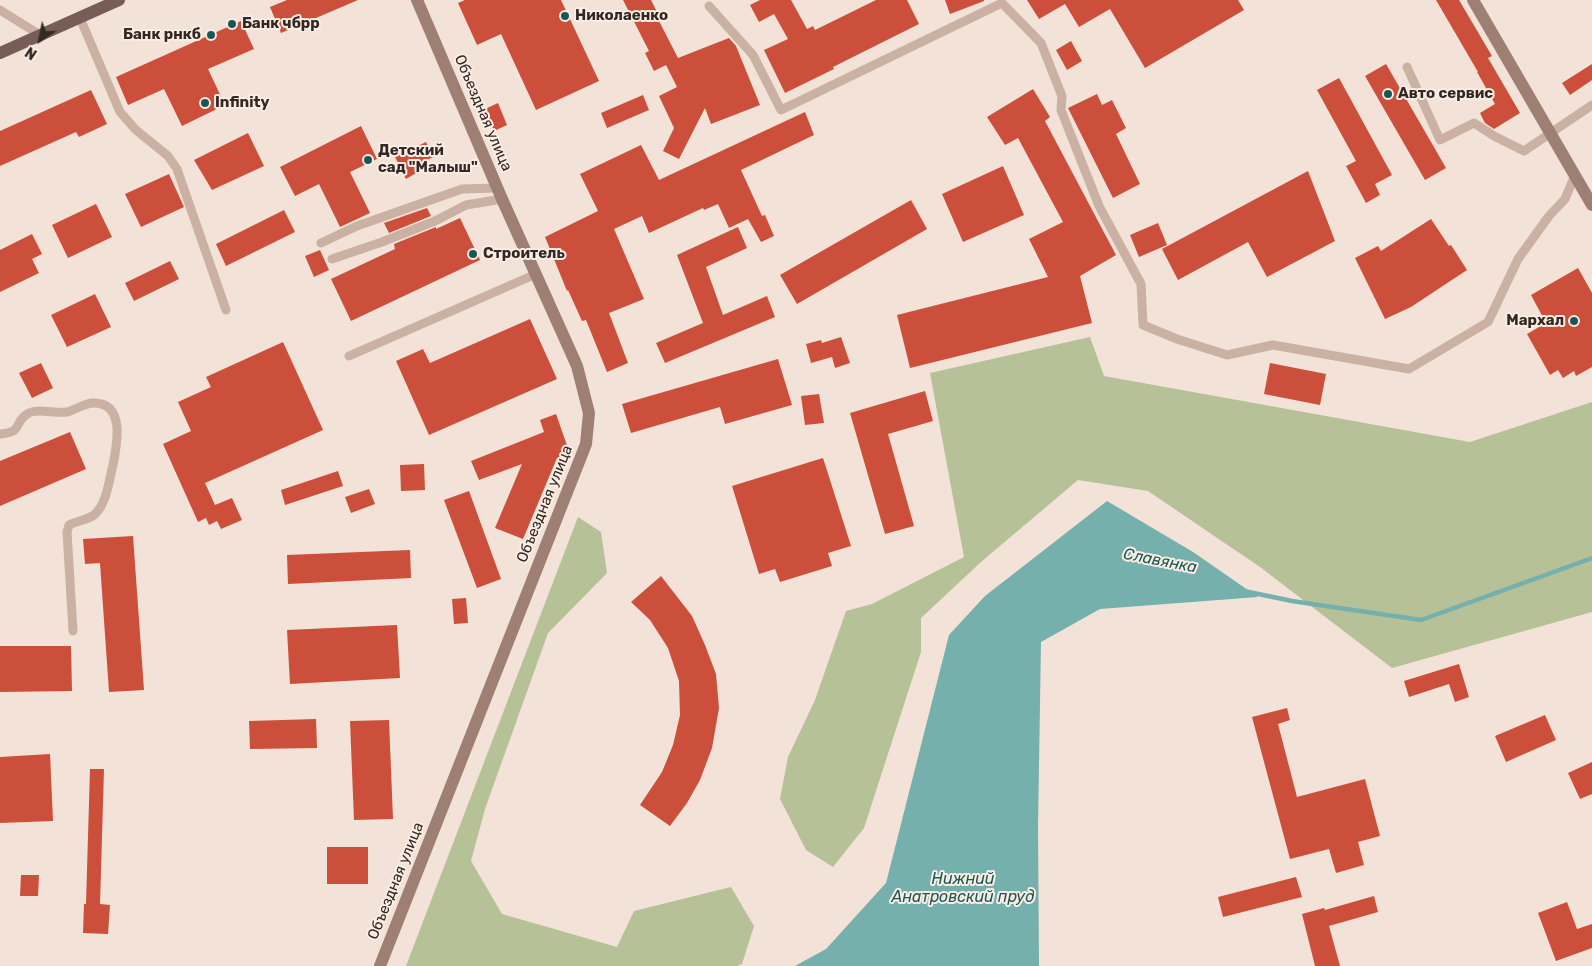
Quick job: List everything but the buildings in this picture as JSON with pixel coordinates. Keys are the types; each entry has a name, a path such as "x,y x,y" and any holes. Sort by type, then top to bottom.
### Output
{"main road":[{"path":"0,53 119,0"},
{"name":"Объездная улица","path":"380,966 586,444 589,413 577,366 499,193 417,0"},
{"path":"1474,0 1592,205"}],"lane":[{"path":"709,6 753,56 781,110 1002,3 1041,43 1062,96 1060,110 1099,206 1141,284 1143,325 1177,339 1227,355 1272,345 1409,369 1488,322 1518,259 1549,216 1565,199 1575,175"},
{"path":"0,10 40,35"},
{"path":"80,18 120,112 136,130 168,156 176,169 226,310"},
{"path":"1407,67 1440,140 1474,123 1494,136 1524,151 1592,105"},
{"path":"321,242 357,226 462,189 499,193"},
{"path":"332,259 382,242 499,193"},
{"path":"349,356 536,274"},
{"path":"0,434 11,433 15,430 22,417 31,412 67,412 91,403 100,404 109,409 115,418 119,432 104,500 94,515 69,525 67,532 73,631"}],"green space":[{"path":"1090,337 1104,376 1470,442 1592,402 1592,612 1392,668 1260,567 1148,491 1078,480 981,562 921,618 921,652 864,828 833,867 806,850 780,799 788,757 815,700 846,611 872,604 964,557 930,373"},
{"path":"578,517 601,532 607,573 548,633 485,809 471,861 502,914 617,947 634,911 731,887 754,926 742,964 737,966 406,966"}],"water":[{"name":"Нижний Анатровский пруд","path":"1107,501 1193,552 1258,597 1100,609 1041,642 1038,826 1039,966 795,966 826,949 886,883 949,635 985,596"}],"waterway":[{"name":"Славянка","path":"1244,591 1292,601 1421,620 1592,558"}],"place":[{"name":"Николаенко","path":"565,16"},
{"name":"Банк чбрр","path":"232,24"},
{"name":"Банк рнкб","path":"211,35"},
{"name":"Авто сервис","path":"1388,94"},
{"name":"Infinity","path":"205,103"},
{"name":"Детский сад \"Малыш\"","path":"368,160"},
{"name":"Строитель","path":"473,254"},
{"name":"Мархал","path":"1574,321"}]}
